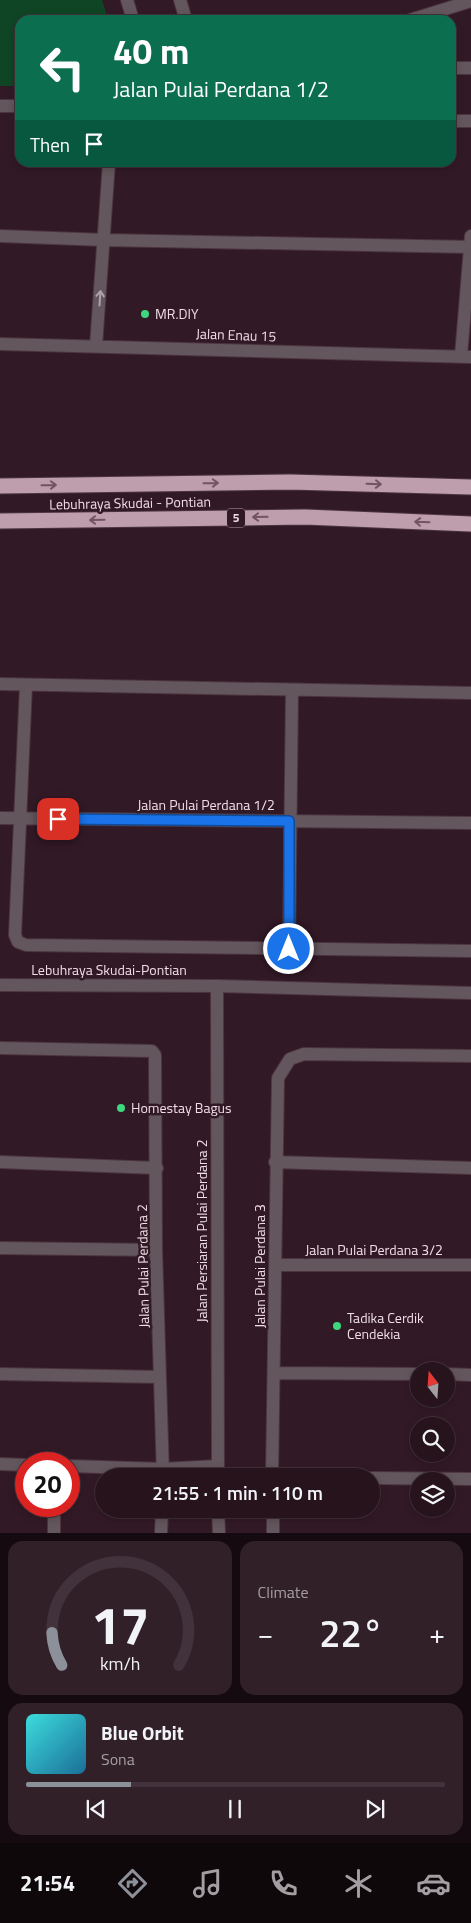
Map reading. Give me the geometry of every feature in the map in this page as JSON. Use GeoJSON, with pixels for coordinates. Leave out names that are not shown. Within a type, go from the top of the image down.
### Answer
{"type":"FeatureCollection","features":[{"type":"Feature","properties":{"kind":"highway","name":"Lebuhraya Skudai - Pontian"},"geometry":{"type":"LineString","coordinates":[[0,486],[290,482],[471,487]]}},
{"type":"Feature","properties":{"kind":"highway","name":"Lebuhraya Skudai - Pontian"},"geometry":{"type":"LineString","coordinates":[[0,521],[305,517],[471,524]]}},
{"type":"Feature","properties":{"kind":"street"},"geometry":{"type":"LineString","coordinates":[[127,0],[132,15]]}},
{"type":"Feature","properties":{"kind":"street"},"geometry":{"type":"LineString","coordinates":[[180,0],[184,15]]}},
{"type":"Feature","properties":{"kind":"street"},"geometry":{"type":"LineString","coordinates":[[426,15],[471,1]]}},
{"type":"Feature","properties":{"kind":"street"},"geometry":{"type":"LineString","coordinates":[[456,68],[471,68]]}},
{"type":"Feature","properties":{"kind":"street"},"geometry":{"type":"LineString","coordinates":[[0,106],[15,106]]}},
{"type":"Feature","properties":{"kind":"street"},"geometry":{"type":"LineString","coordinates":[[456,121],[471,121]]}},
{"type":"Feature","properties":{"kind":"street"},"geometry":{"type":"LineString","coordinates":[[96,346],[109,167]]}},
{"type":"Feature","properties":{"kind":"street"},"geometry":{"type":"LineString","coordinates":[[0,236],[105,240],[471,243],[466,356]]}},
{"type":"Feature","properties":{"kind":"street","name":"Jalan Enau 15"},"geometry":{"type":"LineString","coordinates":[[0,344],[466,356]]}},
{"type":"Feature","properties":{"kind":"street"},"geometry":{"type":"LineString","coordinates":[[0,684],[471,693]]}},
{"type":"Feature","properties":{"kind":"street"},"geometry":{"type":"LineString","coordinates":[[26,684],[15,936],[18,942],[26,945],[471,951]]}},
{"type":"Feature","properties":{"kind":"street"},"geometry":{"type":"LineString","coordinates":[[289,949],[292,690]]}},
{"type":"Feature","properties":{"kind":"street","name":"Jalan Pulai Perdana 1/2"},"geometry":{"type":"LineString","coordinates":[[0,818],[471,823]]}},
{"type":"Feature","properties":{"kind":"street","name":"Lebuhraya Skudai-Pontian"},"geometry":{"type":"LineString","coordinates":[[0,985],[217,986],[471,994]]}},
{"type":"Feature","properties":{"kind":"street","name":"Jalan Persiaran Pulai Perdana 2"},"geometry":{"type":"LineString","coordinates":[[217,986],[218,1468]]}},
{"type":"Feature","properties":{"kind":"street","name":"Jalan Pulai Perdana 2"},"geometry":{"type":"LineString","coordinates":[[0,1048],[152,1051],[155,1055],[156,1250],[163,1468]]}},
{"type":"Feature","properties":{"kind":"street","name":"Jalan Pulai Perdana 3"},"geometry":{"type":"LineString","coordinates":[[272,1468],[276,1265],[275,1162],[278,1078],[290,1059],[304,1054],[471,1056]]}},
{"type":"Feature","properties":{"kind":"street"},"geometry":{"type":"LineString","coordinates":[[0,1162],[157,1168]]}},
{"type":"Feature","properties":{"kind":"street"},"geometry":{"type":"LineString","coordinates":[[275,1162],[471,1168]]}},
{"type":"Feature","properties":{"kind":"street"},"geometry":{"type":"LineString","coordinates":[[0,1248],[156,1250]]}},
{"type":"Feature","properties":{"kind":"street","name":"Jalan Pulai Perdana 3/2"},"geometry":{"type":"LineString","coordinates":[[276,1265],[471,1265]]}},
{"type":"Feature","properties":{"kind":"street"},"geometry":{"type":"LineString","coordinates":[[274,1372],[410,1374]]}},
{"type":"Feature","properties":{"kind":"street"},"geometry":{"type":"LineString","coordinates":[[0,1374],[160,1377]]}},
{"type":"Feature","properties":{"kind":"street"},"geometry":{"type":"LineString","coordinates":[[455,1374],[471,1375]]}},
{"type":"Feature","properties":{"kind":"street"},"geometry":{"type":"LineString","coordinates":[[0,1464],[15,1465]]}},
{"type":"Feature","properties":{"kind":"street"},"geometry":{"type":"LineString","coordinates":[[80,1467],[100,1468]]}},
{"type":"Feature","properties":{"kind":"street"},"geometry":{"type":"LineString","coordinates":[[380,1478],[471,1479]]}},
{"type":"Feature","properties":{"kind":"street"},"geometry":{"type":"LineString","coordinates":[[54,1517],[54,1533]]}},
{"type":"Feature","properties":{"kind":"street"},"geometry":{"type":"LineString","coordinates":[[161,1533],[162,1518]]}},
{"type":"Feature","properties":{"kind":"street"},"geometry":{"type":"LineString","coordinates":[[218,1518],[219,1533]]}},
{"type":"Feature","properties":{"kind":"street"},"geometry":{"type":"LineString","coordinates":[[273,1518],[273,1533]]}},
{"type":"Feature","properties":{"kind":"green space"},"geometry":{"type":"Polygon","coordinates":[[[0,0],[102,0],[106,15],[15,15],[15,86],[0,86],[0,0]]]}},
{"type":"Feature","properties":{"kind":"place","name":"MR.DIY"},"geometry":{"type":"Point","coordinates":[145,314]}},
{"type":"Feature","properties":{"kind":"place","name":"Homestay Bagus"},"geometry":{"type":"Point","coordinates":[121,1108]}},
{"type":"Feature","properties":{"kind":"place","name":"Tadika Cerdik Cendekia"},"geometry":{"type":"Point","coordinates":[337,1326]}},
{"type":"Feature","properties":{"kind":"route"},"geometry":{"type":"LineString","coordinates":[[58,819],[289,821],[289,949]]}}]}
